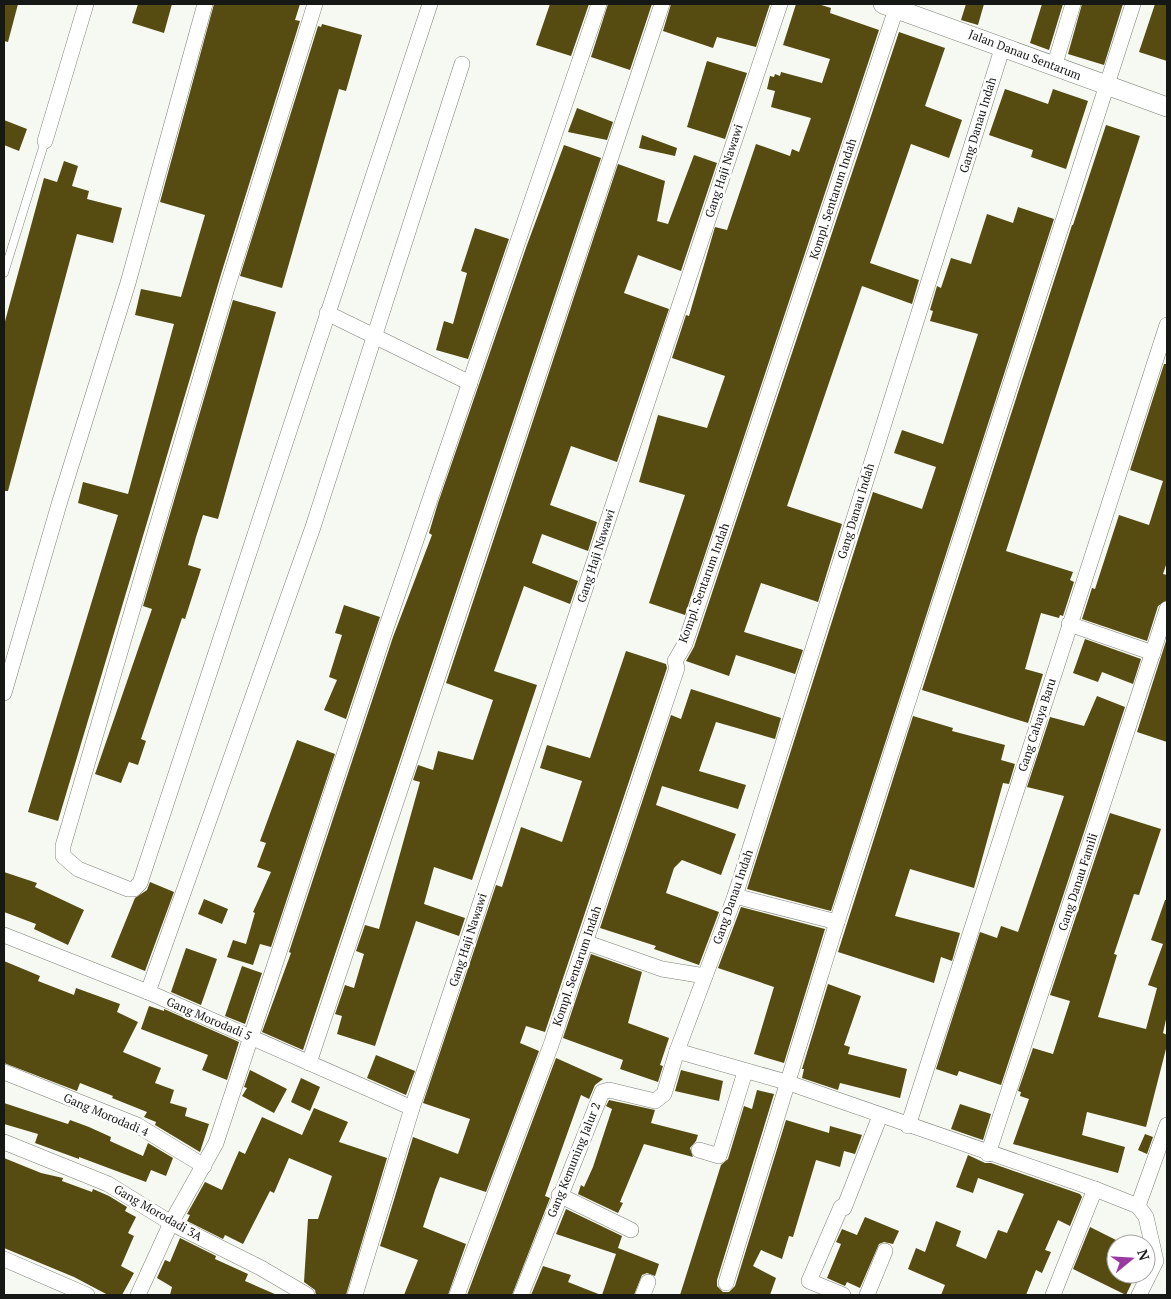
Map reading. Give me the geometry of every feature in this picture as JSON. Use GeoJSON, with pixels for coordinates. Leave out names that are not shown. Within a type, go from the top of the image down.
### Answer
{"type":"FeatureCollection","features":[{"type":"Feature","properties":{"kind":"street"},"geometry":{"type":"LineString","coordinates":[[45,141],[86,4]]}},
{"type":"Feature","properties":{"kind":"street"},"geometry":{"type":"LineString","coordinates":[[4,693],[60,501],[128,283],[205,4]]}},
{"type":"Feature","properties":{"kind":"street"},"geometry":{"type":"LineString","coordinates":[[316,4],[227,288],[63,846],[64,856],[73,865],[128,889],[134,889],[140,883],[430,4]]}},
{"type":"Feature","properties":{"kind":"street"},"geometry":{"type":"LineString","coordinates":[[138,1295],[171,1223],[216,1143],[599,4]]}},
{"type":"Feature","properties":{"kind":"street"},"geometry":{"type":"LineString","coordinates":[[309,1063],[662,4]]}},
{"type":"Feature","properties":{"kind":"street","name":"Gang Haji Nawawi"},"geometry":{"type":"LineString","coordinates":[[355,1295],[412,1108],[780,4]]}},
{"type":"Feature","properties":{"kind":"street"},"geometry":{"type":"LineString","coordinates":[[1054,67],[1073,4]]}},
{"type":"Feature","properties":{"kind":"street"},"geometry":{"type":"LineString","coordinates":[[726,1282],[836,922],[1133,4]]}},
{"type":"Feature","properties":{"kind":"street","name":"Jalan Danau Sentarum"},"geometry":{"type":"LineString","coordinates":[[890,6],[1167,107]]}},
{"type":"Feature","properties":{"kind":"street","name":"Kompl. Sentarum Indah"},"geometry":{"type":"LineString","coordinates":[[457,1295],[551,1045],[677,668],[675,661],[685,644],[890,6]]}},
{"type":"Feature","properties":{"kind":"street","name":"Gang Danau Indah"},"geometry":{"type":"LineString","coordinates":[[706,976],[735,896],[1002,46]]}},
{"type":"Feature","properties":{"kind":"street"},"geometry":{"type":"LineString","coordinates":[[148,992],[314,527],[374,334],[462,64]]}},
{"type":"Feature","properties":{"kind":"street"},"geometry":{"type":"LineString","coordinates":[[327,313],[374,334],[470,383]]}},
{"type":"Feature","properties":{"kind":"street","name":"Gang Cahaya Baru"},"geometry":{"type":"LineString","coordinates":[[908,1126],[1167,325]]}},
{"type":"Feature","properties":{"kind":"street","name":"Gang Danau Famili"},"geometry":{"type":"LineString","coordinates":[[988,1154],[1167,610]]}},
{"type":"Feature","properties":{"kind":"street"},"geometry":{"type":"LineString","coordinates":[[1069,624],[1153,653]]}},
{"type":"Feature","properties":{"kind":"street"},"geometry":{"type":"LineString","coordinates":[[735,896],[836,922]]}},
{"type":"Feature","properties":{"kind":"street","name":"Gang Morodadi 5"},"geometry":{"type":"LineString","coordinates":[[4,935],[148,992],[412,1108]]}},
{"type":"Feature","properties":{"kind":"street"},"geometry":{"type":"LineString","coordinates":[[585,942],[662,969],[706,976]]}},
{"type":"Feature","properties":{"kind":"street","name":"Gang Kemuning Jalur 2"},"geometry":{"type":"LineString","coordinates":[[521,1295],[602,1092],[609,1090],[648,1101],[660,1099],[664,1094],[677,1051],[706,976]]}},
{"type":"Feature","properties":{"kind":"street"},"geometry":{"type":"LineString","coordinates":[[677,1051],[745,1072],[786,1082],[988,1154],[1095,1189],[1138,1206],[1146,1216],[1162,1264],[1139,1295]]}},
{"type":"Feature","properties":{"kind":"street","name":"Gang Morodadi 4"},"geometry":{"type":"LineString","coordinates":[[4,1072],[137,1125],[204,1166]]}},
{"type":"Feature","properties":{"kind":"street"},"geometry":{"type":"LineString","coordinates":[[699,1150],[719,1156],[745,1072]]}},
{"type":"Feature","properties":{"kind":"street"},"geometry":{"type":"LineString","coordinates":[[843,1295],[809,1281],[841,1207],[844,1208],[880,1116]]}},
{"type":"Feature","properties":{"kind":"street"},"geometry":{"type":"LineString","coordinates":[[1138,1206],[1167,1125]]}},
{"type":"Feature","properties":{"kind":"street","name":"Gang Morodadi 3A"},"geometry":{"type":"LineString","coordinates":[[4,1142],[108,1184],[171,1223],[261,1268],[307,1295]]}},
{"type":"Feature","properties":{"kind":"street"},"geometry":{"type":"LineString","coordinates":[[1053,1295],[1095,1189]]}},
{"type":"Feature","properties":{"kind":"street"},"geometry":{"type":"LineString","coordinates":[[560,1196],[631,1230]]}},
{"type":"Feature","properties":{"kind":"street"},"geometry":{"type":"LineString","coordinates":[[867,1295],[885,1251]]}},
{"type":"Feature","properties":{"kind":"street"},"geometry":{"type":"LineString","coordinates":[[4,1260],[87,1295]]}},
{"type":"Feature","properties":{"kind":"lane"},"geometry":{"type":"LineString","coordinates":[[4,273],[45,141]]}},
{"type":"Feature","properties":{"kind":"building"},"geometry":{"type":"Polygon","coordinates":[[[4,4],[18,4],[8,42],[4,41],[4,4]]]}},
{"type":"Feature","properties":{"kind":"building"},"geometry":{"type":"Polygon","coordinates":[[[138,4],[172,4],[164,33],[132,23],[138,4]]]}},
{"type":"Feature","properties":{"kind":"building"},"geometry":{"type":"Polygon","coordinates":[[[214,4],[300,4],[295,20],[300,21],[222,271],[58,821],[28,812],[118,515],[78,503],[83,482],[128,494],[174,324],[135,315],[141,289],[181,297],[205,215],[160,202],[214,4]]]}},
{"type":"Feature","properties":{"kind":"building"},"geometry":{"type":"Polygon","coordinates":[[[550,4],[589,4],[571,56],[536,45],[550,4]]]}},
{"type":"Feature","properties":{"kind":"building"},"geometry":{"type":"Polygon","coordinates":[[[608,4],[652,4],[630,70],[591,57],[608,4]]]}},
{"type":"Feature","properties":{"kind":"building"},"geometry":{"type":"Polygon","coordinates":[[[671,4],[770,4],[756,47],[717,37],[713,48],[663,31],[671,4]]]}},
{"type":"Feature","properties":{"kind":"building"},"geometry":{"type":"Polygon","coordinates":[[[796,4],[818,4],[831,8],[830,13],[879,30],[685,615],[649,603],[685,495],[639,482],[658,415],[707,428],[725,376],[672,358],[686,315],[689,316],[715,227],[727,230],[756,144],[790,156],[792,149],[799,152],[811,118],[771,107],[775,91],[767,89],[770,76],[774,77],[775,74],[780,76],[781,72],[822,83],[830,59],[783,45],[796,4]]]}},
{"type":"Feature","properties":{"kind":"building"},"geometry":{"type":"Polygon","coordinates":[[[966,4],[984,4],[978,25],[961,20],[966,4]]]}},
{"type":"Feature","properties":{"kind":"building"},"geometry":{"type":"Polygon","coordinates":[[[1042,4],[1063,4],[1049,50],[1030,43],[1042,4]]]}},
{"type":"Feature","properties":{"kind":"building"},"geometry":{"type":"Polygon","coordinates":[[[1082,4],[1123,4],[1104,65],[1068,54],[1082,4]]]}},
{"type":"Feature","properties":{"kind":"building"},"geometry":{"type":"Polygon","coordinates":[[[1155,4],[1167,4],[1167,61],[1139,52],[1155,4]]]}},
{"type":"Feature","properties":{"kind":"building"},"geometry":{"type":"Polygon","coordinates":[[[322,24],[362,35],[346,91],[339,89],[282,288],[240,276],[318,26],[321,27],[322,24]]]}},
{"type":"Feature","properties":{"kind":"building"},"geometry":{"type":"Polygon","coordinates":[[[899,32],[945,48],[925,106],[962,120],[949,158],[911,144],[870,263],[919,280],[912,304],[862,286],[787,506],[842,524],[818,602],[761,583],[744,632],[803,650],[795,674],[736,655],[729,676],[686,661],[694,647],[899,32]]]}},
{"type":"Feature","properties":{"kind":"building"},"geometry":{"type":"Polygon","coordinates":[[[707,61],[747,73],[725,139],[687,127],[707,61]]]}},
{"type":"Feature","properties":{"kind":"building"},"geometry":{"type":"Polygon","coordinates":[[[1005,89],[1048,104],[1053,89],[1088,101],[1066,169],[1031,157],[1033,150],[989,135],[1005,89]]]}},
{"type":"Feature","properties":{"kind":"building"},"geometry":{"type":"Polygon","coordinates":[[[577,108],[613,122],[607,140],[568,132],[577,108]]]}},
{"type":"Feature","properties":{"kind":"building"},"geometry":{"type":"Polygon","coordinates":[[[4,120],[27,129],[19,151],[4,145],[4,120]]]}},
{"type":"Feature","properties":{"kind":"building"},"geometry":{"type":"Polygon","coordinates":[[[1106,125],[1140,136],[1006,551],[1073,572],[1070,580],[1074,582],[1063,616],[1060,615],[1059,618],[1041,613],[1025,669],[1043,674],[1028,723],[922,690],[1106,125]]]}},
{"type":"Feature","properties":{"kind":"building"},"geometry":{"type":"Polygon","coordinates":[[[642,135],[677,148],[675,156],[639,148],[642,135]]]}},
{"type":"Feature","properties":{"kind":"building"},"geometry":{"type":"Polygon","coordinates":[[[564,145],[601,158],[303,1050],[262,1032],[291,953],[289,952],[393,637],[432,535],[429,533],[438,503],[527,245],[564,145]]]}},
{"type":"Feature","properties":{"kind":"building"},"geometry":{"type":"Polygon","coordinates":[[[694,155],[717,163],[681,271],[638,255],[624,293],[669,309],[617,462],[571,446],[550,505],[597,522],[588,551],[542,534],[532,563],[578,581],[570,604],[524,586],[494,671],[537,685],[472,880],[434,867],[424,904],[465,918],[459,936],[416,921],[375,1046],[337,1034],[342,1016],[335,1014],[345,985],[354,988],[364,954],[356,951],[365,925],[379,929],[420,782],[413,780],[418,765],[433,770],[438,751],[473,760],[493,700],[446,683],[618,164],[665,181],[657,221],[668,224],[694,155]]]}},
{"type":"Feature","properties":{"kind":"building"},"geometry":{"type":"Polygon","coordinates":[[[64,161],[78,166],[72,186],[89,191],[87,199],[122,208],[113,243],[77,234],[8,491],[4,491],[4,325],[44,178],[57,182],[64,161]]]}},
{"type":"Feature","properties":{"kind":"building"},"geometry":{"type":"Polygon","coordinates":[[[1018,207],[1054,219],[831,911],[747,889],[873,492],[922,509],[936,467],[894,453],[902,430],[943,444],[978,334],[930,321],[933,311],[930,310],[937,286],[941,288],[951,258],[971,264],[987,214],[1013,223],[1018,207]]]}},
{"type":"Feature","properties":{"kind":"building"},"geometry":{"type":"Polygon","coordinates":[[[475,228],[509,239],[468,359],[436,350],[444,321],[453,324],[467,273],[461,271],[475,228]]]}},
{"type":"Feature","properties":{"kind":"building"},"geometry":{"type":"Polygon","coordinates":[[[233,300],[276,312],[218,519],[203,515],[196,537],[188,565],[201,569],[185,619],[182,618],[141,739],[146,741],[138,765],[129,762],[121,783],[95,774],[152,609],[143,606],[233,300]]]}},
{"type":"Feature","properties":{"kind":"building"},"geometry":{"type":"Polygon","coordinates":[[[1164,364],[1167,364],[1167,562],[1163,574],[1167,575],[1167,600],[1158,606],[1147,641],[1082,619],[1092,588],[1095,589],[1119,515],[1149,525],[1163,481],[1130,470],[1164,364]]]}},
{"type":"Feature","properties":{"kind":"building"},"geometry":{"type":"Polygon","coordinates":[[[344,605],[380,617],[346,719],[324,710],[337,680],[329,677],[342,635],[335,633],[344,605]]]}},
{"type":"Feature","properties":{"kind":"building"},"geometry":{"type":"Polygon","coordinates":[[[1167,638],[1167,742],[1137,732],[1167,638]]]}},
{"type":"Feature","properties":{"kind":"building"},"geometry":{"type":"Polygon","coordinates":[[[1085,639],[1141,659],[1133,684],[1102,672],[1098,682],[1073,673],[1085,639]]]}},
{"type":"Feature","properties":{"kind":"building"},"geometry":{"type":"Polygon","coordinates":[[[626,651],[666,664],[667,668],[545,1032],[526,1026],[520,1043],[539,1051],[486,1192],[440,1177],[435,1190],[423,1227],[466,1244],[448,1295],[404,1295],[418,1260],[380,1246],[413,1137],[458,1154],[470,1119],[423,1103],[496,885],[502,887],[521,827],[562,842],[582,781],[540,768],[547,745],[590,758],[626,651]]]}},
{"type":"Feature","properties":{"kind":"building"},"geometry":{"type":"Polygon","coordinates":[[[691,689],[781,718],[775,739],[716,722],[699,771],[746,785],[738,809],[662,786],[656,805],[736,834],[721,875],[682,860],[674,868],[666,893],[719,912],[699,965],[654,949],[656,946],[600,928],[671,715],[681,719],[691,689]]]}},
{"type":"Feature","properties":{"kind":"building"},"geometry":{"type":"Polygon","coordinates":[[[1097,696],[1125,707],[1001,1085],[959,1071],[957,1076],[936,1069],[980,932],[997,938],[1001,926],[1018,932],[1064,796],[1027,787],[1050,717],[1084,726],[1097,696]]]}},
{"type":"Feature","properties":{"kind":"building"},"geometry":{"type":"Polygon","coordinates":[[[913,716],[953,728],[952,731],[1005,745],[1001,760],[1015,764],[1009,784],[1003,783],[974,888],[910,869],[895,916],[960,933],[952,961],[941,957],[934,983],[838,952],[913,716]]]}},
{"type":"Feature","properties":{"kind":"building"},"geometry":{"type":"Polygon","coordinates":[[[297,740],[335,754],[271,947],[260,944],[253,965],[227,957],[233,940],[246,944],[255,913],[253,912],[271,872],[257,867],[266,843],[260,841],[297,740]]]}},
{"type":"Feature","properties":{"kind":"building"},"geometry":{"type":"Polygon","coordinates":[[[1110,813],[1161,829],[1139,895],[1134,894],[1114,954],[1117,955],[1098,1017],[1146,1029],[1157,988],[1148,985],[1163,944],[1151,940],[1165,900],[1167,900],[1167,1015],[1163,1033],[1167,1035],[1167,1045],[1146,1127],[1087,1112],[1082,1135],[1125,1147],[1118,1173],[1013,1144],[1029,1099],[1020,1096],[1021,1092],[1018,1091],[1033,1048],[1053,1054],[1070,1001],[1050,995],[1110,813]]]}},
{"type":"Feature","properties":{"kind":"building"},"geometry":{"type":"Polygon","coordinates":[[[4,872],[37,883],[35,887],[84,910],[68,945],[34,929],[36,924],[4,912],[4,872]]]}},
{"type":"Feature","properties":{"kind":"building"},"geometry":{"type":"Polygon","coordinates":[[[150,882],[174,892],[145,971],[111,957],[135,898],[147,890],[150,882]]]}},
{"type":"Feature","properties":{"kind":"building"},"geometry":{"type":"Polygon","coordinates":[[[204,899],[228,909],[222,924],[198,914],[204,899]]]}},
{"type":"Feature","properties":{"kind":"building"},"geometry":{"type":"Polygon","coordinates":[[[741,907],[825,929],[784,1063],[754,1054],[774,987],[718,968],[741,907]]]}},
{"type":"Feature","properties":{"kind":"building"},"geometry":{"type":"Polygon","coordinates":[[[186,948],[217,959],[201,1005],[171,992],[186,948]]]}},
{"type":"Feature","properties":{"kind":"building"},"geometry":{"type":"Polygon","coordinates":[[[591,954],[642,972],[628,1023],[669,1038],[660,1065],[663,1066],[658,1082],[620,1069],[623,1060],[563,1038],[591,954]]]}},
{"type":"Feature","properties":{"kind":"building"},"geometry":{"type":"Polygon","coordinates":[[[4,961],[40,976],[38,981],[74,995],[76,988],[120,1004],[117,1012],[138,1022],[123,1052],[161,1068],[155,1083],[174,1090],[170,1103],[187,1108],[185,1116],[209,1124],[200,1152],[155,1125],[156,1122],[144,1117],[147,1112],[112,1098],[113,1096],[80,1083],[77,1091],[4,1063],[4,961]]]}},
{"type":"Feature","properties":{"kind":"building"},"geometry":{"type":"Polygon","coordinates":[[[242,966],[262,973],[245,1024],[225,1016],[242,966]]]}},
{"type":"Feature","properties":{"kind":"building"},"geometry":{"type":"Polygon","coordinates":[[[828,984],[861,996],[844,1045],[850,1047],[848,1054],[907,1069],[900,1098],[840,1083],[838,1090],[802,1078],[804,1069],[802,1069],[828,984]]]}},
{"type":"Feature","properties":{"kind":"building"},"geometry":{"type":"Polygon","coordinates":[[[149,1006],[164,1011],[164,1009],[239,1042],[227,1080],[202,1070],[208,1055],[141,1029],[149,1006]]]}},
{"type":"Feature","properties":{"kind":"building"},"geometry":{"type":"Polygon","coordinates":[[[376,1055],[415,1071],[406,1095],[367,1078],[376,1055]]]}},
{"type":"Feature","properties":{"kind":"building"},"geometry":{"type":"Polygon","coordinates":[[[556,1058],[603,1079],[595,1085],[589,1099],[581,1095],[545,1196],[550,1198],[512,1295],[467,1295],[556,1058]]]}},
{"type":"Feature","properties":{"kind":"building"},"geometry":{"type":"Polygon","coordinates":[[[250,1070],[287,1089],[274,1113],[242,1096],[247,1088],[244,1087],[250,1070]]]}},
{"type":"Feature","properties":{"kind":"building"},"geometry":{"type":"Polygon","coordinates":[[[681,1070],[723,1081],[719,1101],[675,1091],[681,1070]]]}},
{"type":"Feature","properties":{"kind":"building"},"geometry":{"type":"Polygon","coordinates":[[[301,1078],[320,1087],[310,1111],[291,1102],[301,1078]]]}},
{"type":"Feature","properties":{"kind":"building"},"geometry":{"type":"Polygon","coordinates":[[[757,1090],[774,1094],[717,1280],[717,1286],[723,1292],[729,1292],[735,1286],[786,1120],[829,1133],[830,1126],[862,1135],[855,1154],[844,1151],[840,1167],[816,1160],[793,1237],[789,1236],[782,1259],[761,1250],[753,1266],[776,1278],[770,1295],[680,1295],[721,1165],[728,1159],[744,1106],[752,1109],[757,1090]]]}},
{"type":"Feature","properties":{"kind":"building"},"geometry":{"type":"Polygon","coordinates":[[[609,1100],[655,1110],[651,1123],[698,1135],[690,1148],[693,1157],[644,1144],[620,1202],[623,1203],[618,1213],[578,1194],[581,1185],[584,1187],[593,1167],[612,1109],[606,1106],[609,1100]]]}},
{"type":"Feature","properties":{"kind":"building"},"geometry":{"type":"Polygon","coordinates":[[[4,1103],[68,1124],[70,1120],[89,1127],[111,1137],[110,1141],[143,1156],[148,1143],[173,1158],[166,1176],[151,1170],[146,1182],[35,1143],[38,1134],[4,1124],[4,1103]]]}},
{"type":"Feature","properties":{"kind":"building"},"geometry":{"type":"Polygon","coordinates":[[[960,1104],[991,1114],[983,1140],[951,1129],[960,1104]]]}},
{"type":"Feature","properties":{"kind":"building"},"geometry":{"type":"Polygon","coordinates":[[[314,1108],[348,1122],[339,1142],[387,1158],[346,1295],[316,1295],[315,1290],[304,1282],[308,1219],[318,1219],[332,1176],[289,1158],[274,1193],[270,1191],[243,1244],[225,1235],[223,1239],[187,1221],[190,1215],[187,1214],[205,1182],[222,1190],[239,1151],[245,1154],[262,1117],[302,1135],[314,1108]]]}},
{"type":"Feature","properties":{"kind":"building"},"geometry":{"type":"Polygon","coordinates":[[[1145,1134],[1153,1137],[1147,1154],[1138,1150],[1145,1134]]]}},
{"type":"Feature","properties":{"kind":"building"},"geometry":{"type":"Polygon","coordinates":[[[968,1155],[985,1163],[991,1163],[1080,1194],[1082,1197],[1070,1226],[1058,1220],[1045,1250],[1051,1252],[1042,1273],[1036,1270],[1026,1295],[941,1295],[945,1285],[908,1269],[916,1248],[925,1252],[936,1221],[961,1231],[956,1246],[986,1259],[998,1230],[1007,1233],[1024,1194],[978,1178],[973,1193],[956,1187],[968,1155]]]}},
{"type":"Feature","properties":{"kind":"building"},"geometry":{"type":"Polygon","coordinates":[[[4,1158],[41,1173],[63,1178],[62,1181],[92,1192],[93,1189],[109,1196],[127,1207],[125,1211],[136,1217],[128,1233],[134,1236],[121,1266],[134,1273],[122,1295],[108,1295],[74,1277],[4,1248],[4,1158]]]}},
{"type":"Feature","properties":{"kind":"building"},"geometry":{"type":"Polygon","coordinates":[[[566,1209],[622,1236],[618,1248],[659,1264],[655,1276],[647,1273],[642,1275],[634,1295],[602,1295],[616,1254],[556,1234],[566,1209]]]}},
{"type":"Feature","properties":{"kind":"building"},"geometry":{"type":"Polygon","coordinates":[[[865,1217],[899,1231],[893,1244],[884,1242],[879,1244],[860,1288],[847,1282],[845,1286],[827,1278],[841,1244],[836,1242],[842,1229],[857,1235],[865,1217]]]}},
{"type":"Feature","properties":{"kind":"building"},"geometry":{"type":"Polygon","coordinates":[[[1090,1227],[1106,1235],[1106,1284],[1131,1284],[1126,1295],[1073,1269],[1090,1227]]]}},
{"type":"Feature","properties":{"kind":"building"},"geometry":{"type":"Polygon","coordinates":[[[180,1238],[216,1256],[215,1259],[248,1274],[245,1281],[277,1295],[170,1295],[172,1287],[157,1278],[165,1260],[170,1262],[180,1238]]]}},
{"type":"Feature","properties":{"kind":"building"},"geometry":{"type":"Polygon","coordinates":[[[543,1266],[571,1275],[568,1282],[601,1295],[531,1295],[543,1266]]]}}]}
